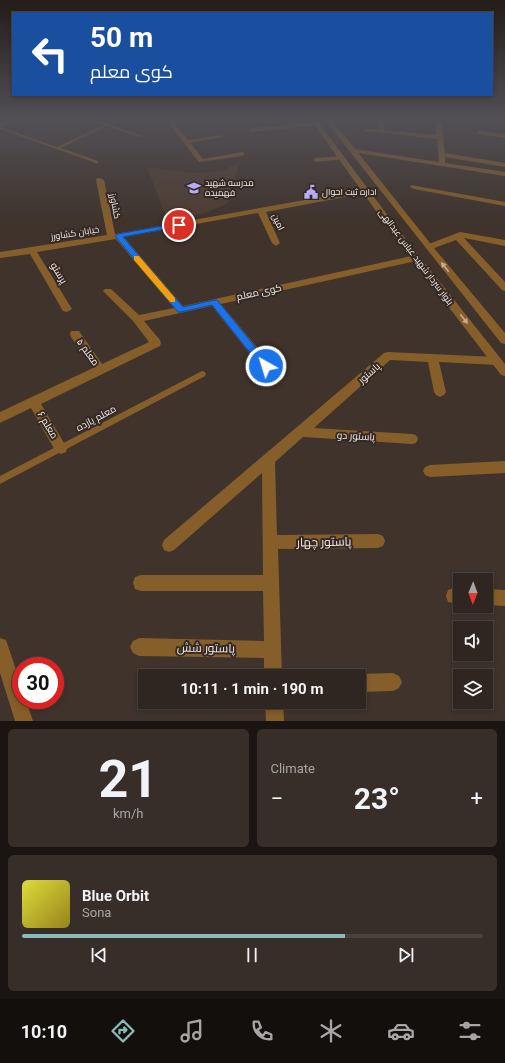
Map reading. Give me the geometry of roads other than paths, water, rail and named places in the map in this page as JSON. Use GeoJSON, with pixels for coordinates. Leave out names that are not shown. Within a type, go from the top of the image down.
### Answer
{"type":"FeatureCollection","features":[{"type":"Feature","properties":{"kind":"street"},"geometry":{"type":"LineString","coordinates":[[195,154],[201,161],[242,154]]}},
{"type":"Feature","properties":{"kind":"street","name":"بلوار سردار شهید عباس عبدالهی"},"geometry":{"type":"LineString","coordinates":[[339,154],[416,258],[505,372]]}},
{"type":"Feature","properties":{"kind":"street","name":"بلوار سردار شهید عباس عبدالهی"},"geometry":{"type":"LineString","coordinates":[[356,154],[429,248],[505,340]]}},
{"type":"Feature","properties":{"kind":"street"},"geometry":{"type":"LineString","coordinates":[[372,154],[505,174]]}},
{"type":"Feature","properties":{"kind":"street"},"geometry":{"type":"LineString","coordinates":[[443,164],[442,155],[505,165]]}},
{"type":"Feature","properties":{"kind":"street"},"geometry":{"type":"LineString","coordinates":[[316,160],[342,158]]}},
{"type":"Feature","properties":{"kind":"street","name":"کشاورز"},"geometry":{"type":"LineString","coordinates":[[100,180],[115,236]]}},
{"type":"Feature","properties":{"kind":"street"},"geometry":{"type":"LineString","coordinates":[[414,187],[505,204]]}},
{"type":"Feature","properties":{"kind":"street","name":"خیابان کشاورز"},"geometry":{"type":"LineString","coordinates":[[0,255],[366,191],[384,190]]}},
{"type":"Feature","properties":{"kind":"street","name":"امین"},"geometry":{"type":"LineString","coordinates":[[261,210],[276,243]]}},
{"type":"Feature","properties":{"kind":"street"},"geometry":{"type":"LineString","coordinates":[[429,248],[460,235],[505,243]]}},
{"type":"Feature","properties":{"kind":"street"},"geometry":{"type":"LineString","coordinates":[[115,236],[181,310]]}},
{"type":"Feature","properties":{"kind":"street"},"geometry":{"type":"LineString","coordinates":[[456,236],[505,288]]}},
{"type":"Feature","properties":{"kind":"street"},"geometry":{"type":"LineString","coordinates":[[0,262],[32,250]]}},
{"type":"Feature","properties":{"kind":"street","name":"پرستو"},"geometry":{"type":"LineString","coordinates":[[32,250],[67,308]]}},
{"type":"Feature","properties":{"kind":"street","name":"کوی معلم"},"geometry":{"type":"LineString","coordinates":[[138,319],[416,258]]}},
{"type":"Feature","properties":{"kind":"street"},"geometry":{"type":"LineString","coordinates":[[0,418],[156,343],[138,319],[108,291]]}},
{"type":"Feature","properties":{"kind":"street"},"geometry":{"type":"LineString","coordinates":[[214,302],[266,366]]}},
{"type":"Feature","properties":{"kind":"street","name":"معلم ۵"},"geometry":{"type":"LineString","coordinates":[[75,334],[100,369]]}},
{"type":"Feature","properties":{"kind":"street","name":"پاستور"},"geometry":{"type":"LineString","coordinates":[[169,545],[388,356],[496,361]]}},
{"type":"Feature","properties":{"kind":"street"},"geometry":{"type":"LineString","coordinates":[[433,358],[440,392]]}},
{"type":"Feature","properties":{"kind":"street","name":"معلم ۶"},"geometry":{"type":"LineString","coordinates":[[34,402],[61,448]]}},
{"type":"Feature","properties":{"kind":"street","name":"پاستور دو"},"geometry":{"type":"LineString","coordinates":[[300,432],[412,439]]}},
{"type":"Feature","properties":{"kind":"street"},"geometry":{"type":"LineString","coordinates":[[268,460],[274,669]]}},
{"type":"Feature","properties":{"kind":"street"},"geometry":{"type":"LineString","coordinates":[[430,471],[505,467]]}},
{"type":"Feature","properties":{"kind":"street","name":"پاستور چهار"},"geometry":{"type":"LineString","coordinates":[[270,542],[378,541]]}},
{"type":"Feature","properties":{"kind":"street"},"geometry":{"type":"LineString","coordinates":[[141,583],[271,583]]}},
{"type":"Feature","properties":{"kind":"street"},"geometry":{"type":"LineString","coordinates":[[493,597],[505,598]]}},
{"type":"Feature","properties":{"kind":"street"},"geometry":{"type":"LineString","coordinates":[[0,646],[24,721]]}},
{"type":"Feature","properties":{"kind":"street","name":"پاستور شش"},"geometry":{"type":"LineString","coordinates":[[139,647],[273,650]]}},
{"type":"Feature","properties":{"kind":"street"},"geometry":{"type":"LineString","coordinates":[[366,683],[393,682]]}},
{"type":"Feature","properties":{"kind":"street"},"geometry":{"type":"LineString","coordinates":[[274,709],[274,721]]}},
{"type":"Feature","properties":{"kind":"lane"},"geometry":{"type":"LineString","coordinates":[[73,154],[96,162]]}},
{"type":"Feature","properties":{"kind":"lane","name":"معلم یازده"},"geometry":{"type":"LineString","coordinates":[[0,480],[202,374]]}},
{"type":"Feature","properties":{"kind":"place","name":"مدرسه شهید فهمیده"},"geometry":{"type":"Point","coordinates":[194,188]}},
{"type":"Feature","properties":{"kind":"place","name":"اداره ثبت احوال"},"geometry":{"type":"Point","coordinates":[311,192]}}]}
